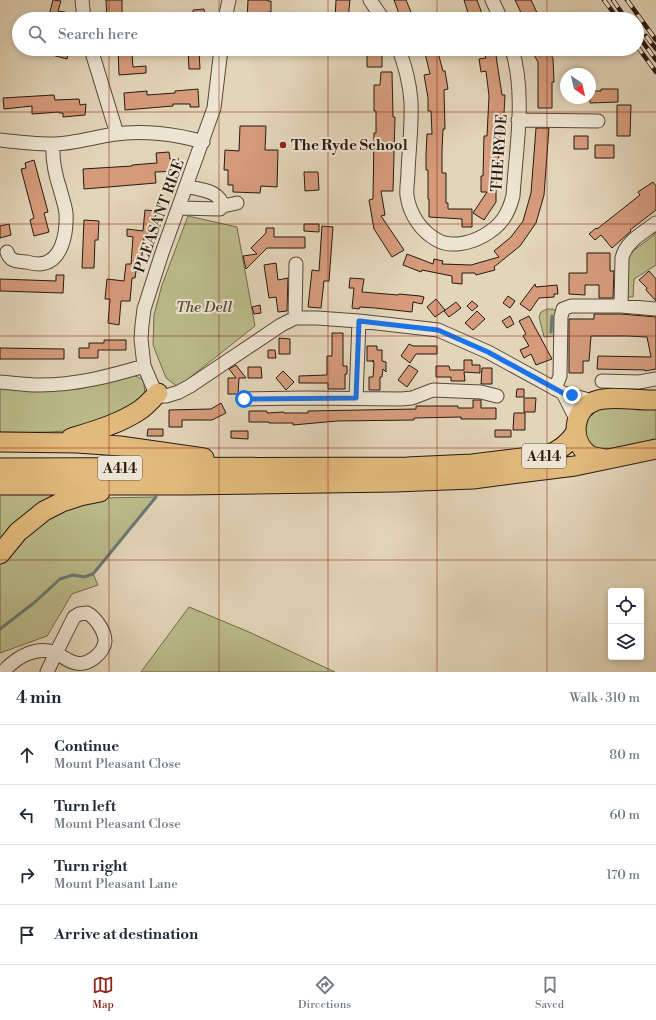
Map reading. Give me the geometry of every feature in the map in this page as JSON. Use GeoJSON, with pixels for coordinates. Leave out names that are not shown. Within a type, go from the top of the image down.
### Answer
{"type":"FeatureCollection","features":[{"type":"Feature","properties":{"kind":"highway"},"geometry":{"type":"LineString","coordinates":[[54,443],[103,428],[129,416],[141,410],[158,393]]}},
{"type":"Feature","properties":{"kind":"highway"},"geometry":{"type":"LineString","coordinates":[[591,403],[603,399],[656,400]]}},
{"type":"Feature","properties":{"kind":"highway","name":"A414"},"geometry":{"type":"LineString","coordinates":[[0,468],[408,467],[472,464],[547,455],[555,452],[571,441],[580,413],[591,403]]}},
{"type":"Feature","properties":{"kind":"highway","name":"A414"},"geometry":{"type":"LineString","coordinates":[[577,426],[577,442],[583,450],[590,456],[607,459]]}},
{"type":"Feature","properties":{"kind":"highway","name":"A414"},"geometry":{"type":"LineString","coordinates":[[0,442],[120,446],[202,458],[241,467]]}},
{"type":"Feature","properties":{"kind":"highway","name":"A414"},"geometry":{"type":"LineString","coordinates":[[0,484],[118,485],[473,479],[575,466],[656,449]]}},
{"type":"Feature","properties":{"kind":"highway","name":"A414"},"geometry":{"type":"LineString","coordinates":[[0,554],[18,532],[44,511],[62,502],[80,496],[97,494],[118,485]]}},
{"type":"Feature","properties":{"kind":"street"},"geometry":{"type":"LineString","coordinates":[[82,0],[83,12]]}},
{"type":"Feature","properties":{"kind":"street"},"geometry":{"type":"LineString","coordinates":[[226,12],[229,0]]}},
{"type":"Feature","properties":{"kind":"street"},"geometry":{"type":"LineString","coordinates":[[370,0],[378,12]]}},
{"type":"Feature","properties":{"kind":"street"},"geometry":{"type":"LineString","coordinates":[[492,0],[498,12]]}},
{"type":"Feature","properties":{"kind":"street"},"geometry":{"type":"LineString","coordinates":[[93,56],[117,134]]}},
{"type":"Feature","properties":{"kind":"street","name":"PLEASANT RISE"},"geometry":{"type":"LineString","coordinates":[[158,393],[153,387],[144,366],[141,339],[144,309],[162,253],[214,108],[220,56]]}},
{"type":"Feature","properties":{"kind":"street","name":"THE RYDE"},"geometry":{"type":"LineString","coordinates":[[401,56],[408,76],[411,103],[407,196],[412,214],[429,236],[440,242],[461,244],[475,240],[499,224],[509,210],[513,196],[519,93],[514,56]]}},
{"type":"Feature","properties":{"kind":"street"},"geometry":{"type":"LineString","coordinates":[[518,120],[598,121]]}},
{"type":"Feature","properties":{"kind":"street"},"geometry":{"type":"LineString","coordinates":[[0,140],[53,144],[80,141],[117,134],[141,132],[190,138],[203,142]]}},
{"type":"Feature","properties":{"kind":"street"},"geometry":{"type":"LineString","coordinates":[[7,252],[8,257],[13,260],[39,264],[52,259],[61,248],[65,233],[66,212],[52,157],[53,144]]}},
{"type":"Feature","properties":{"kind":"street"},"geometry":{"type":"LineString","coordinates":[[187,186],[214,193],[222,201],[224,206]]}},
{"type":"Feature","properties":{"kind":"street"},"geometry":{"type":"LineString","coordinates":[[179,208],[220,209],[224,206],[236,203]]}},
{"type":"Feature","properties":{"kind":"street"},"geometry":{"type":"LineString","coordinates":[[621,306],[622,258],[624,251],[628,244],[656,223]]}},
{"type":"Feature","properties":{"kind":"street"},"geometry":{"type":"LineString","coordinates":[[295,318],[296,264]]}},
{"type":"Feature","properties":{"kind":"street"},"geometry":{"type":"LineString","coordinates":[[577,426],[559,391],[561,317],[563,309],[571,306],[621,306],[656,309]]}},
{"type":"Feature","properties":{"kind":"street"},"geometry":{"type":"LineString","coordinates":[[158,393],[161,396],[166,396],[185,389],[265,335],[295,318],[317,318],[438,330],[488,352],[559,391],[585,399],[591,403]]}},
{"type":"Feature","properties":{"kind":"street"},"geometry":{"type":"LineString","coordinates":[[356,398],[359,321]]}},
{"type":"Feature","properties":{"kind":"street"},"geometry":{"type":"LineString","coordinates":[[0,382],[40,386],[69,384],[117,374],[144,366]]}},
{"type":"Feature","properties":{"kind":"street"},"geometry":{"type":"LineString","coordinates":[[602,381],[639,382],[656,380]]}},
{"type":"Feature","properties":{"kind":"street"},"geometry":{"type":"LineString","coordinates":[[244,399],[402,399],[412,398],[433,390],[481,392],[497,396]]}},
{"type":"Feature","properties":{"kind":"street"},"geometry":{"type":"LineString","coordinates":[[3,672],[20,657],[37,650],[56,653],[47,672]]}},
{"type":"Feature","properties":{"kind":"green space","name":"The Dell"},"geometry":{"type":"Polygon","coordinates":[[[188,216],[237,227],[255,326],[178,387],[166,378],[153,345],[154,315],[162,285],[188,216]]]}},
{"type":"Feature","properties":{"kind":"green space"},"geometry":{"type":"Polygon","coordinates":[[[656,229],[656,265],[634,279],[633,297],[626,297],[627,257],[629,251],[633,251],[654,235],[656,229]]]}},
{"type":"Feature","properties":{"kind":"green space"},"geometry":{"type":"Polygon","coordinates":[[[547,309],[553,309],[557,312],[556,336],[544,337],[539,317],[541,312],[547,309]]]}},
{"type":"Feature","properties":{"kind":"green space"},"geometry":{"type":"Polygon","coordinates":[[[134,375],[143,380],[144,396],[130,408],[119,413],[82,427],[65,431],[0,432],[0,387],[27,390],[79,389],[134,375]]]}},
{"type":"Feature","properties":{"kind":"green space"},"geometry":{"type":"Polygon","coordinates":[[[603,405],[656,407],[656,442],[606,452],[592,450],[586,443],[585,416],[603,405]]]}},
{"type":"Feature","properties":{"kind":"green space"},"geometry":{"type":"Polygon","coordinates":[[[0,491],[77,491],[0,544],[0,491]]]}},
{"type":"Feature","properties":{"kind":"green space"},"geometry":{"type":"Polygon","coordinates":[[[156,497],[93,574],[98,585],[72,594],[47,636],[0,653],[0,564],[30,527],[67,506],[99,498],[156,497]]]}},
{"type":"Feature","properties":{"kind":"green space"},"geometry":{"type":"Polygon","coordinates":[[[189,607],[249,632],[335,672],[141,672],[189,607]]]}},
{"type":"Feature","properties":{"kind":"building"},"geometry":{"type":"Polygon","coordinates":[[[53,0],[61,1],[58,11],[65,12],[50,12],[53,0]]]}},
{"type":"Feature","properties":{"kind":"building"},"geometry":{"type":"Polygon","coordinates":[[[106,0],[122,0],[122,12],[107,12],[106,0]]]}},
{"type":"Feature","properties":{"kind":"building"},"geometry":{"type":"Polygon","coordinates":[[[248,0],[271,1],[271,12],[247,12],[248,0]]]}},
{"type":"Feature","properties":{"kind":"building"},"geometry":{"type":"Polygon","coordinates":[[[336,0],[350,0],[349,12],[335,12],[336,0]]]}},
{"type":"Feature","properties":{"kind":"building"},"geometry":{"type":"Polygon","coordinates":[[[394,0],[406,0],[411,12],[398,12],[394,0]]]}},
{"type":"Feature","properties":{"kind":"building"},"geometry":{"type":"Polygon","coordinates":[[[464,0],[477,0],[481,12],[468,12],[464,0]]]}},
{"type":"Feature","properties":{"kind":"building"},"geometry":{"type":"Polygon","coordinates":[[[515,0],[531,0],[537,12],[521,12],[515,0]]]}},
{"type":"Feature","properties":{"kind":"building"},"geometry":{"type":"Polygon","coordinates":[[[204,9],[204,12],[193,12],[193,10],[204,9]]]}},
{"type":"Feature","properties":{"kind":"building"},"geometry":{"type":"Polygon","coordinates":[[[56,56],[68,56],[67,59],[56,56]]]}},
{"type":"Feature","properties":{"kind":"building"},"geometry":{"type":"Polygon","coordinates":[[[118,56],[132,56],[133,67],[146,66],[146,73],[119,75],[118,56]]]}},
{"type":"Feature","properties":{"kind":"building"},"geometry":{"type":"Polygon","coordinates":[[[188,56],[199,56],[200,69],[189,69],[188,56]]]}},
{"type":"Feature","properties":{"kind":"building"},"geometry":{"type":"Polygon","coordinates":[[[367,56],[382,56],[382,67],[367,67],[367,56]]]}},
{"type":"Feature","properties":{"kind":"building"},"geometry":{"type":"Polygon","coordinates":[[[426,56],[439,56],[443,71],[445,71],[448,89],[444,90],[445,129],[443,129],[442,150],[442,173],[446,173],[446,203],[448,203],[448,209],[472,209],[472,227],[462,227],[462,219],[429,217],[428,170],[426,170],[426,154],[427,134],[432,134],[431,111],[428,111],[428,98],[424,75],[430,74],[426,56]]]}},
{"type":"Feature","properties":{"kind":"building"},"geometry":{"type":"Polygon","coordinates":[[[485,56],[496,56],[502,95],[505,95],[503,131],[500,131],[498,173],[496,173],[496,202],[484,220],[473,213],[487,192],[481,192],[481,176],[483,176],[484,136],[487,136],[489,96],[486,71],[481,72],[479,59],[486,58],[485,56]]]}},
{"type":"Feature","properties":{"kind":"building"},"geometry":{"type":"Polygon","coordinates":[[[535,56],[552,56],[553,59],[554,82],[552,82],[552,108],[538,108],[538,62],[535,56]]]}},
{"type":"Feature","properties":{"kind":"building"},"geometry":{"type":"Polygon","coordinates":[[[381,72],[392,72],[393,117],[395,117],[393,191],[381,191],[385,215],[381,216],[404,250],[392,257],[374,229],[369,200],[373,199],[374,133],[376,133],[374,85],[380,85],[381,72]]]}},
{"type":"Feature","properties":{"kind":"building"},"geometry":{"type":"Polygon","coordinates":[[[198,89],[199,107],[190,107],[190,104],[173,104],[173,106],[125,110],[124,93],[147,91],[147,95],[175,93],[175,91],[198,89]]]}},
{"type":"Feature","properties":{"kind":"building"},"geometry":{"type":"Polygon","coordinates":[[[601,89],[618,89],[618,102],[596,103],[596,91],[601,91],[601,89]]]}},
{"type":"Feature","properties":{"kind":"building"},"geometry":{"type":"Polygon","coordinates":[[[54,95],[55,100],[79,99],[80,105],[86,104],[85,115],[63,117],[63,113],[59,112],[32,114],[32,106],[4,109],[3,98],[54,95]]]}},
{"type":"Feature","properties":{"kind":"building"},"geometry":{"type":"Polygon","coordinates":[[[617,105],[631,105],[630,136],[617,136],[617,105]]]}},
{"type":"Feature","properties":{"kind":"building"},"geometry":{"type":"Polygon","coordinates":[[[240,126],[266,126],[265,150],[278,150],[277,187],[261,186],[260,193],[233,192],[233,185],[228,185],[228,170],[224,170],[225,150],[239,151],[240,126]]]}},
{"type":"Feature","properties":{"kind":"building"},"geometry":{"type":"Polygon","coordinates":[[[536,128],[549,128],[544,195],[536,223],[520,246],[494,267],[495,270],[476,275],[475,273],[462,273],[462,284],[452,283],[452,276],[422,270],[421,272],[403,265],[407,254],[433,264],[434,259],[443,261],[442,264],[471,265],[499,257],[494,251],[511,237],[523,221],[531,193],[536,128]]]}},
{"type":"Feature","properties":{"kind":"building"},"geometry":{"type":"Polygon","coordinates":[[[574,136],[588,136],[588,149],[574,149],[574,136]]]}},
{"type":"Feature","properties":{"kind":"building"},"geometry":{"type":"Polygon","coordinates":[[[595,145],[614,145],[614,158],[595,158],[595,145]]]}},
{"type":"Feature","properties":{"kind":"building"},"geometry":{"type":"Polygon","coordinates":[[[169,152],[170,159],[179,159],[180,171],[155,172],[156,183],[84,189],[83,169],[157,163],[156,153],[169,152]]]}},
{"type":"Feature","properties":{"kind":"building"},"geometry":{"type":"Polygon","coordinates":[[[34,160],[48,212],[44,213],[49,232],[34,236],[30,220],[34,218],[21,169],[26,168],[25,163],[34,160]]]}},
{"type":"Feature","properties":{"kind":"building"},"geometry":{"type":"Polygon","coordinates":[[[304,172],[318,172],[319,190],[305,191],[304,172]]]}},
{"type":"Feature","properties":{"kind":"building"},"geometry":{"type":"Polygon","coordinates":[[[653,182],[656,186],[656,210],[630,230],[631,231],[612,248],[601,235],[595,240],[589,234],[640,195],[638,192],[653,182]]]}},
{"type":"Feature","properties":{"kind":"building"},"geometry":{"type":"Polygon","coordinates":[[[145,210],[156,211],[154,230],[152,229],[151,239],[144,238],[140,272],[136,271],[135,278],[132,278],[130,301],[121,301],[119,325],[108,323],[110,299],[105,299],[107,279],[124,281],[126,264],[131,264],[133,237],[127,236],[127,229],[143,231],[145,210]]]}},
{"type":"Feature","properties":{"kind":"building"},"geometry":{"type":"Polygon","coordinates":[[[84,220],[99,221],[98,240],[95,240],[94,268],[82,268],[84,220]]]}},
{"type":"Feature","properties":{"kind":"building"},"geometry":{"type":"Polygon","coordinates":[[[9,224],[11,235],[0,238],[0,226],[9,224]]]}},
{"type":"Feature","properties":{"kind":"building"},"geometry":{"type":"Polygon","coordinates":[[[304,224],[319,224],[319,232],[304,231],[304,224]]]}},
{"type":"Feature","properties":{"kind":"building"},"geometry":{"type":"Polygon","coordinates":[[[322,226],[333,227],[329,281],[324,281],[321,308],[308,307],[312,270],[319,271],[322,226]]]}},
{"type":"Feature","properties":{"kind":"building"},"geometry":{"type":"Polygon","coordinates":[[[266,228],[274,228],[274,237],[305,237],[305,248],[267,248],[246,269],[243,256],[257,254],[251,248],[266,233],[266,228]]]}},
{"type":"Feature","properties":{"kind":"building"},"geometry":{"type":"Polygon","coordinates":[[[587,253],[610,253],[610,271],[614,271],[613,298],[599,298],[599,285],[585,285],[585,295],[569,294],[569,273],[587,273],[587,253]]]}},
{"type":"Feature","properties":{"kind":"building"},"geometry":{"type":"Polygon","coordinates":[[[276,263],[278,280],[288,278],[287,311],[278,312],[276,297],[269,298],[264,265],[276,263]]]}},
{"type":"Feature","properties":{"kind":"building"},"geometry":{"type":"Polygon","coordinates":[[[649,271],[656,279],[656,301],[639,280],[649,271]]]}},
{"type":"Feature","properties":{"kind":"building"},"geometry":{"type":"Polygon","coordinates":[[[56,275],[64,275],[63,293],[0,291],[0,279],[56,281],[56,275]]]}},
{"type":"Feature","properties":{"kind":"building"},"geometry":{"type":"Polygon","coordinates":[[[350,278],[364,279],[362,292],[420,296],[424,297],[422,304],[413,302],[412,312],[360,307],[359,309],[352,308],[354,288],[349,288],[350,278]]]}},
{"type":"Feature","properties":{"kind":"building"},"geometry":{"type":"Polygon","coordinates":[[[535,284],[536,287],[557,285],[558,294],[554,294],[554,297],[539,298],[530,311],[520,304],[535,284]]]}},
{"type":"Feature","properties":{"kind":"building"},"geometry":{"type":"Polygon","coordinates":[[[508,296],[515,301],[510,308],[503,303],[508,296]]]}},
{"type":"Feature","properties":{"kind":"building"},"geometry":{"type":"Polygon","coordinates":[[[436,299],[445,310],[435,317],[427,307],[436,299]]]}},
{"type":"Feature","properties":{"kind":"building"},"geometry":{"type":"Polygon","coordinates":[[[472,301],[478,306],[472,311],[467,306],[472,301]]]}},
{"type":"Feature","properties":{"kind":"building"},"geometry":{"type":"Polygon","coordinates":[[[456,302],[461,308],[449,317],[444,311],[456,302]]]}},
{"type":"Feature","properties":{"kind":"building"},"geometry":{"type":"Polygon","coordinates":[[[260,305],[261,313],[254,314],[252,307],[260,305]]]}},
{"type":"Feature","properties":{"kind":"building"},"geometry":{"type":"Polygon","coordinates":[[[477,311],[485,319],[473,330],[465,323],[477,311]]]}},
{"type":"Feature","properties":{"kind":"building"},"geometry":{"type":"Polygon","coordinates":[[[594,314],[621,314],[656,317],[656,369],[645,371],[597,369],[598,356],[651,357],[647,337],[591,336],[589,361],[583,361],[583,373],[569,373],[569,319],[594,319],[594,314]]]}},
{"type":"Feature","properties":{"kind":"building"},"geometry":{"type":"Polygon","coordinates":[[[510,316],[514,324],[507,328],[502,321],[510,316]]]}},
{"type":"Feature","properties":{"kind":"building"},"geometry":{"type":"Polygon","coordinates":[[[529,316],[552,359],[536,365],[531,354],[524,358],[520,350],[529,346],[523,336],[526,334],[519,321],[529,316]]]}},
{"type":"Feature","properties":{"kind":"building"},"geometry":{"type":"Polygon","coordinates":[[[332,333],[343,333],[343,366],[347,366],[347,374],[345,374],[345,389],[328,389],[328,383],[299,383],[299,376],[327,375],[327,356],[332,356],[332,333]]]}},
{"type":"Feature","properties":{"kind":"building"},"geometry":{"type":"Polygon","coordinates":[[[279,338],[290,339],[290,354],[279,354],[279,338]]]}},
{"type":"Feature","properties":{"kind":"building"},"geometry":{"type":"Polygon","coordinates":[[[104,340],[126,340],[126,350],[98,350],[98,358],[79,358],[79,348],[89,348],[89,343],[104,343],[104,340]]]}},
{"type":"Feature","properties":{"kind":"building"},"geometry":{"type":"Polygon","coordinates":[[[409,344],[413,346],[437,346],[437,354],[416,354],[410,363],[401,356],[409,344]]]}},
{"type":"Feature","properties":{"kind":"building"},"geometry":{"type":"Polygon","coordinates":[[[367,346],[377,346],[377,350],[382,350],[382,361],[386,362],[386,372],[383,369],[382,377],[380,377],[380,390],[369,390],[369,377],[373,377],[374,363],[372,361],[367,361],[367,346]]]}},
{"type":"Feature","properties":{"kind":"building"},"geometry":{"type":"Polygon","coordinates":[[[0,348],[64,349],[64,359],[0,359],[0,348]]]}},
{"type":"Feature","properties":{"kind":"building"},"geometry":{"type":"Polygon","coordinates":[[[268,350],[275,350],[276,358],[268,358],[268,350]]]}},
{"type":"Feature","properties":{"kind":"building"},"geometry":{"type":"Polygon","coordinates":[[[464,360],[472,360],[472,365],[480,365],[480,373],[464,372],[465,381],[451,381],[451,377],[436,377],[436,366],[449,366],[450,370],[464,370],[464,360]]]}},
{"type":"Feature","properties":{"kind":"building"},"geometry":{"type":"Polygon","coordinates":[[[236,365],[246,378],[239,378],[238,394],[228,394],[228,378],[236,378],[229,369],[236,365]]]}},
{"type":"Feature","properties":{"kind":"building"},"geometry":{"type":"Polygon","coordinates":[[[409,365],[418,371],[407,387],[398,380],[409,365]]]}},
{"type":"Feature","properties":{"kind":"building"},"geometry":{"type":"Polygon","coordinates":[[[248,367],[261,367],[262,378],[248,378],[248,367]]]}},
{"type":"Feature","properties":{"kind":"building"},"geometry":{"type":"Polygon","coordinates":[[[482,368],[492,368],[492,384],[481,384],[482,368]]]}},
{"type":"Feature","properties":{"kind":"building"},"geometry":{"type":"Polygon","coordinates":[[[283,371],[294,382],[286,390],[276,378],[283,371]]]}},
{"type":"Feature","properties":{"kind":"building"},"geometry":{"type":"Polygon","coordinates":[[[517,389],[524,389],[524,397],[516,397],[517,389]]]}},
{"type":"Feature","properties":{"kind":"building"},"geometry":{"type":"Polygon","coordinates":[[[524,398],[536,398],[535,412],[524,412],[524,398]]]}},
{"type":"Feature","properties":{"kind":"building"},"geometry":{"type":"Polygon","coordinates":[[[473,400],[481,400],[481,408],[496,408],[496,419],[461,419],[461,417],[414,418],[414,420],[337,421],[293,425],[293,423],[249,422],[249,411],[267,411],[267,413],[308,413],[308,411],[416,409],[416,406],[458,406],[458,408],[473,408],[473,400]]]}},
{"type":"Feature","properties":{"kind":"building"},"geometry":{"type":"Polygon","coordinates":[[[221,403],[226,413],[212,420],[182,420],[182,427],[169,427],[169,410],[211,409],[221,403]]]}},
{"type":"Feature","properties":{"kind":"building"},"geometry":{"type":"Polygon","coordinates":[[[514,413],[525,413],[525,430],[513,430],[514,413]]]}},
{"type":"Feature","properties":{"kind":"building"},"geometry":{"type":"Polygon","coordinates":[[[148,429],[163,429],[163,436],[147,436],[148,429]]]}},
{"type":"Feature","properties":{"kind":"building"},"geometry":{"type":"Polygon","coordinates":[[[495,430],[511,430],[511,437],[495,437],[495,430]]]}},
{"type":"Feature","properties":{"kind":"building"},"geometry":{"type":"Polygon","coordinates":[[[231,431],[248,431],[248,439],[231,438],[231,431]]]}},
{"type":"Feature","properties":{"kind":"waterway"},"geometry":{"type":"LineString","coordinates":[[551,332],[552,316]]}},
{"type":"Feature","properties":{"kind":"waterway"},"geometry":{"type":"LineString","coordinates":[[0,629],[35,602],[60,579],[73,575],[84,577],[93,574],[156,497]]}},
{"type":"Feature","properties":{"kind":"railway"},"geometry":{"type":"LineString","coordinates":[[604,0],[613,12]]}},
{"type":"Feature","properties":{"kind":"railway"},"geometry":{"type":"LineString","coordinates":[[613,0],[621,12]]}},
{"type":"Feature","properties":{"kind":"railway"},"geometry":{"type":"LineString","coordinates":[[627,0],[636,12]]}},
{"type":"Feature","properties":{"kind":"railway"},"geometry":{"type":"LineString","coordinates":[[644,23],[656,40]]}},
{"type":"Feature","properties":{"kind":"railway"},"geometry":{"type":"LineString","coordinates":[[646,36],[656,49]]}},
{"type":"Feature","properties":{"kind":"railway"},"geometry":{"type":"LineString","coordinates":[[644,44],[656,60]]}},
{"type":"Feature","properties":{"kind":"railway"},"geometry":{"type":"LineString","coordinates":[[644,56],[656,72]]}},
{"type":"Feature","properties":{"kind":"place","name":"The Ryde School"},"geometry":{"type":"Point","coordinates":[283,145]}},
{"type":"Feature","properties":{"kind":"route"},"geometry":{"type":"LineString","coordinates":[[244,399],[356,398],[359,321],[438,330],[488,352],[563,393],[572,395]]}}]}
